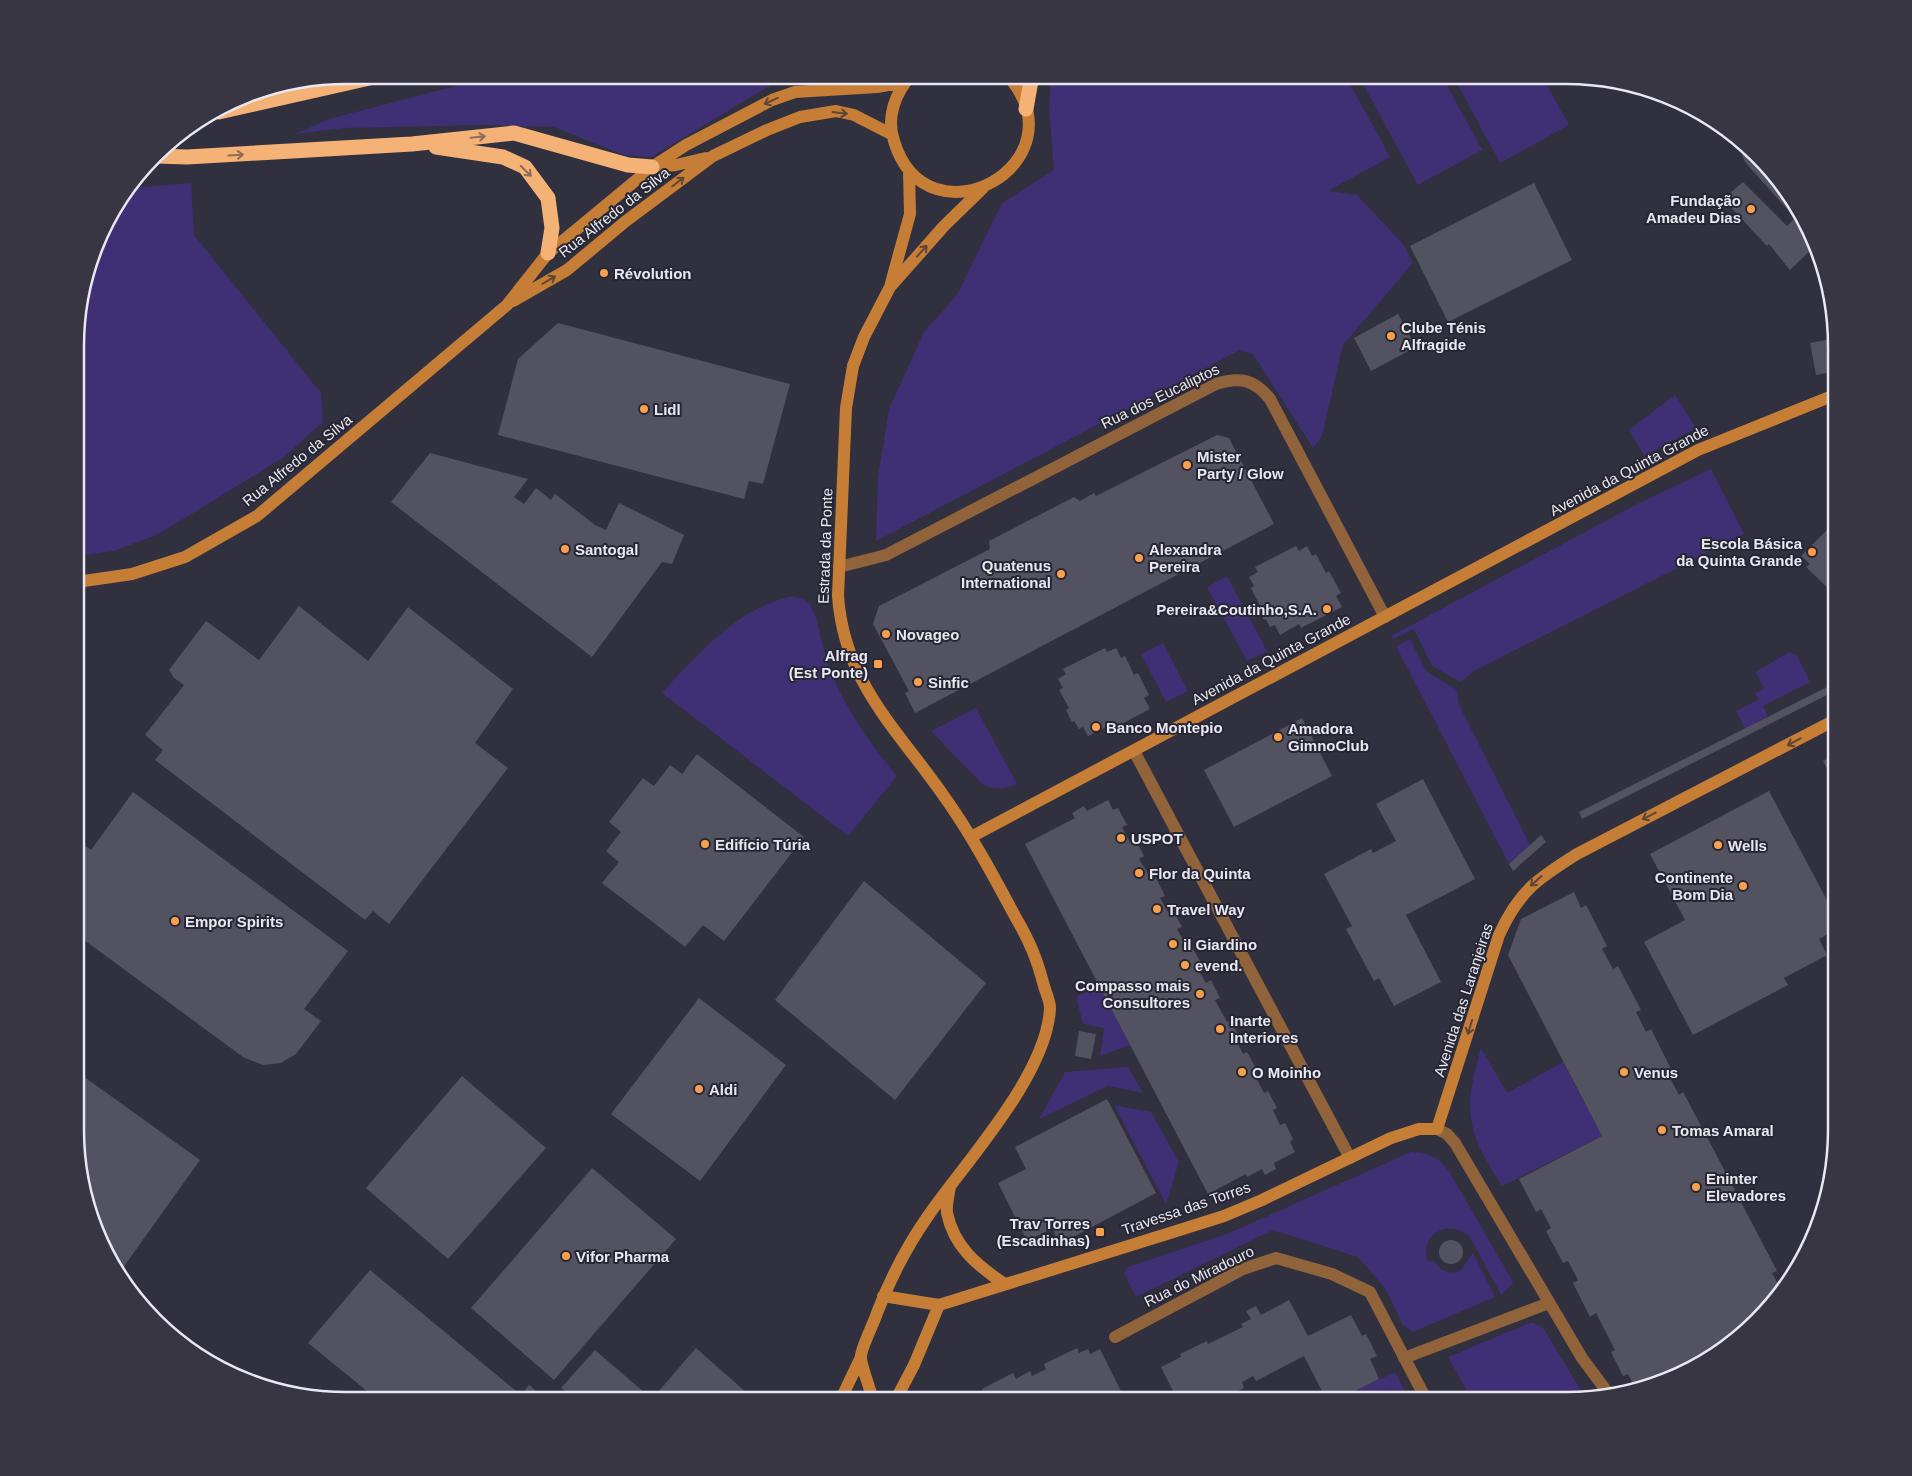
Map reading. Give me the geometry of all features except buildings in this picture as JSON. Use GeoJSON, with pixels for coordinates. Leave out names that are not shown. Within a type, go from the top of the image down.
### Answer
{"type":"FeatureCollection","features":[{"type":"Feature","properties":{"kind":"highway"},"geometry":{"type":"LineString","coordinates":[[236,108],[344,84]]}},
{"type":"Feature","properties":{"kind":"highway"},"geometry":{"type":"LineString","coordinates":[[1026,109],[1030,84]]}},
{"type":"Feature","properties":{"kind":"highway"},"geometry":{"type":"LineString","coordinates":[[164,157],[188,158],[412,144],[514,134],[628,165],[652,167]]}},
{"type":"Feature","properties":{"kind":"highway"},"geometry":{"type":"LineString","coordinates":[[412,144],[503,157],[524,167],[548,198],[552,228],[548,253]]}},
{"type":"Feature","properties":{"kind":"street","name":"Rua Alfredo da Silva"},"geometry":{"type":"LineString","coordinates":[[507,305],[548,253],[652,167],[686,145],[764,104],[795,92],[877,87],[889,84]]}},
{"type":"Feature","properties":{"kind":"street"},"geometry":{"type":"LineString","coordinates":[[905,84],[896,98],[891,116],[891,134],[898,153],[909,170],[924,183],[943,190],[963,192],[983,188],[1000,179],[1014,165],[1024,147],[1028,128],[1026,109],[1014,84]]}},
{"type":"Feature","properties":{"kind":"street","name":"Rua Alfredo da Silva"},"geometry":{"type":"LineString","coordinates":[[84,581],[132,574],[185,557],[257,516],[507,305],[567,270],[626,221],[713,156],[800,116],[836,111],[854,115],[891,134]]}},
{"type":"Feature","properties":{"kind":"street","name":"Rua Alfredo da Silva"},"geometry":{"type":"LineString","coordinates":[[652,167],[676,165],[713,156]]}},
{"type":"Feature","properties":{"kind":"street","name":"Estrada da Ponte"},"geometry":{"type":"LineString","coordinates":[[909,170],[910,214],[890,287],[864,337],[848,383],[838,596],[840,623],[848,652],[858,675],[877,708],[940,790],[972,837]]}},
{"type":"Feature","properties":{"kind":"street","name":"Estrada da Ponte"},"geometry":{"type":"LineString","coordinates":[[890,287],[944,226],[983,188]]}},
{"type":"Feature","properties":{"kind":"street","name":"Rua dos Eucaliptos"},"geometry":{"type":"LineString","coordinates":[[840,567],[886,555],[1216,384],[1230,379],[1241,379],[1261,387],[1270,399],[1385,617]]}},
{"type":"Feature","properties":{"kind":"street","name":"Avenida da Quinta Grande"},"geometry":{"type":"LineString","coordinates":[[972,837],[1698,450],[1828,398]]}},
{"type":"Feature","properties":{"kind":"street","name":"Avenida das Laranjeiras"},"geometry":{"type":"LineString","coordinates":[[1437,1129],[1499,935],[1510,913],[1524,892],[1541,876],[1577,854],[1828,724]]}},
{"type":"Feature","properties":{"kind":"street"},"geometry":{"type":"LineString","coordinates":[[1134,751],[1350,1158]]}},
{"type":"Feature","properties":{"kind":"street"},"geometry":{"type":"LineString","coordinates":[[844,1392],[861,1356],[883,1296],[903,1256],[950,1186],[992,1130],[1032,1070],[1040,1054],[1050,1007],[1034,951],[972,837]]}},
{"type":"Feature","properties":{"kind":"street","name":"Travessa das Torres"},"geometry":{"type":"LineString","coordinates":[[883,1296],[939,1304],[1224,1216],[1407,1132],[1419,1129],[1437,1129]]}},
{"type":"Feature","properties":{"kind":"street"},"geometry":{"type":"LineString","coordinates":[[1437,1129],[1447,1134],[1454,1143],[1582,1358],[1605,1389]]}},
{"type":"Feature","properties":{"kind":"street"},"geometry":{"type":"LineString","coordinates":[[950,1186],[947,1212],[963,1249],[972,1260],[1003,1283]]}},
{"type":"Feature","properties":{"kind":"street","name":"Rua do Miradouro"},"geometry":{"type":"LineString","coordinates":[[1115,1337],[1243,1269],[1276,1258],[1332,1274],[1370,1292],[1422,1392]]}},
{"type":"Feature","properties":{"kind":"street"},"geometry":{"type":"LineString","coordinates":[[1404,1358],[1549,1303]]}},
{"type":"Feature","properties":{"kind":"street"},"geometry":{"type":"LineString","coordinates":[[900,1392],[914,1365],[939,1304]]}},
{"type":"Feature","properties":{"kind":"street"},"geometry":{"type":"LineString","coordinates":[[861,1356],[871,1392]]}},
{"type":"Feature","properties":{"kind":"shaded area"},"geometry":{"type":"Polygon","coordinates":[[[463,84],[773,84],[651,157],[624,155],[554,127],[487,125],[344,128],[295,134],[329,119],[463,84]]]}},
{"type":"Feature","properties":{"kind":"shaded area"},"geometry":{"type":"Polygon","coordinates":[[[1050,84],[1350,84],[1390,157],[1328,191],[1357,195],[1403,244],[1413,263],[1343,345],[1322,436],[1313,448],[1253,354],[1240,350],[876,541],[878,477],[889,409],[924,332],[957,295],[1002,203],[1054,170],[1049,109],[1050,84]]]}},
{"type":"Feature","properties":{"kind":"shaded area"},"geometry":{"type":"Polygon","coordinates":[[[1363,84],[1446,84],[1482,150],[1418,185],[1363,84]]]}},
{"type":"Feature","properties":{"kind":"shaded area"},"geometry":{"type":"Polygon","coordinates":[[[1457,84],[1546,84],[1569,125],[1500,163],[1457,84]]]}},
{"type":"Feature","properties":{"kind":"shaded area"},"geometry":{"type":"Polygon","coordinates":[[[191,183],[194,235],[321,393],[323,422],[284,457],[154,536],[114,551],[84,555],[84,328],[86,311],[93,278],[104,245],[119,215],[137,187],[191,183]]]}},
{"type":"Feature","properties":{"kind":"shaded area"},"geometry":{"type":"Polygon","coordinates":[[[1675,395],[1696,428],[1644,456],[1629,430],[1675,395]]]}},
{"type":"Feature","properties":{"kind":"shaded area"},"geometry":{"type":"Polygon","coordinates":[[[1711,469],[1744,534],[1474,671],[1461,682],[1432,666],[1414,629],[1393,639],[1391,636],[1639,503],[1711,469]]]}},
{"type":"Feature","properties":{"kind":"shaded area"},"geometry":{"type":"Polygon","coordinates":[[[1227,576],[1267,651],[1247,661],[1207,587],[1227,576]]]}},
{"type":"Feature","properties":{"kind":"shaded area"},"geometry":{"type":"Polygon","coordinates":[[[789,597],[802,599],[808,602],[812,608],[828,664],[841,694],[867,737],[897,776],[848,836],[662,693],[719,635],[752,612],[770,603],[789,597]]]}},
{"type":"Feature","properties":{"kind":"shaded area"},"geometry":{"type":"Polygon","coordinates":[[[1410,639],[1426,671],[1457,690],[1459,705],[1530,845],[1509,864],[1396,646],[1410,639]]]}},
{"type":"Feature","properties":{"kind":"shaded area"},"geometry":{"type":"Polygon","coordinates":[[[1163,643],[1188,691],[1166,702],[1141,654],[1163,643]]]}},
{"type":"Feature","properties":{"kind":"shaded area"},"geometry":{"type":"Polygon","coordinates":[[[1789,652],[1797,655],[1810,682],[1763,706],[1768,716],[1745,729],[1736,711],[1758,700],[1755,693],[1764,689],[1756,672],[1789,652]]]}},
{"type":"Feature","properties":{"kind":"shaded area"},"geometry":{"type":"Polygon","coordinates":[[[976,708],[1017,784],[1008,787],[991,788],[982,784],[931,731],[976,708]]]}},
{"type":"Feature","properties":{"kind":"shaded area"},"geometry":{"type":"Polygon","coordinates":[[[1099,986],[1130,1045],[1100,1056],[1104,1028],[1083,1024],[1076,997],[1099,986]]]}},
{"type":"Feature","properties":{"kind":"shaded area"},"geometry":{"type":"Polygon","coordinates":[[[1481,1048],[1507,1093],[1563,1062],[1602,1136],[1502,1186],[1481,1150],[1471,1120],[1472,1088],[1481,1048]]]}},
{"type":"Feature","properties":{"kind":"shaded area"},"geometry":{"type":"Polygon","coordinates":[[[1128,1067],[1143,1093],[1108,1086],[1039,1119],[1065,1072],[1128,1067]]]}},
{"type":"Feature","properties":{"kind":"shaded area"},"geometry":{"type":"Polygon","coordinates":[[[1114,1105],[1151,1112],[1179,1162],[1166,1204],[1114,1105]]]}},
{"type":"Feature","properties":{"kind":"shaded area"},"geometry":{"type":"Polygon","coordinates":[[[1411,1152],[1423,1153],[1433,1157],[1442,1163],[1450,1173],[1512,1280],[1513,1284],[1501,1295],[1470,1237],[1462,1231],[1453,1229],[1445,1229],[1431,1237],[1427,1244],[1426,1252],[1428,1262],[1433,1260],[1442,1270],[1455,1272],[1462,1268],[1473,1253],[1495,1297],[1413,1332],[1403,1325],[1385,1288],[1358,1257],[1273,1230],[1136,1297],[1124,1273],[1128,1267],[1227,1234],[1411,1152]]]}},
{"type":"Feature","properties":{"kind":"shaded area"},"geometry":{"type":"Polygon","coordinates":[[[1532,1322],[1544,1329],[1582,1392],[1467,1392],[1448,1357],[1532,1322]]]}},
{"type":"Feature","properties":{"kind":"shaded area"},"geometry":{"type":"Polygon","coordinates":[[[1395,1372],[1405,1392],[1353,1392],[1395,1372]]]}},
{"type":"Feature","properties":{"kind":"place","name":"Fundação Amadeu Dias"},"geometry":{"type":"Point","coordinates":[1751,209]}},
{"type":"Feature","properties":{"kind":"place","name":"Révolution"},"geometry":{"type":"Point","coordinates":[604,273]}},
{"type":"Feature","properties":{"kind":"place","name":"Clube Ténis Alfragide"},"geometry":{"type":"Point","coordinates":[1391,336]}},
{"type":"Feature","properties":{"kind":"place","name":"Lidl"},"geometry":{"type":"Point","coordinates":[644,409]}},
{"type":"Feature","properties":{"kind":"place","name":"Mister Party / Glow"},"geometry":{"type":"Point","coordinates":[1187,465]}},
{"type":"Feature","properties":{"kind":"place","name":"Santogal"},"geometry":{"type":"Point","coordinates":[565,549]}},
{"type":"Feature","properties":{"kind":"place","name":"Escola Básica da Quinta Grande"},"geometry":{"type":"Point","coordinates":[1812,552]}},
{"type":"Feature","properties":{"kind":"place","name":"Alexandra Pereira"},"geometry":{"type":"Point","coordinates":[1139,558]}},
{"type":"Feature","properties":{"kind":"place","name":"Quatenus International"},"geometry":{"type":"Point","coordinates":[1061,574]}},
{"type":"Feature","properties":{"kind":"place","name":"Pereira&Coutinho,S.A."},"geometry":{"type":"Point","coordinates":[1327,609]}},
{"type":"Feature","properties":{"kind":"place","name":"Novageo"},"geometry":{"type":"Point","coordinates":[886,634]}},
{"type":"Feature","properties":{"kind":"place","name":"Alfrag (Est Ponte)"},"geometry":{"type":"Point","coordinates":[878,664]}},
{"type":"Feature","properties":{"kind":"place","name":"Sinfic"},"geometry":{"type":"Point","coordinates":[918,682]}},
{"type":"Feature","properties":{"kind":"place","name":"Banco Montepio"},"geometry":{"type":"Point","coordinates":[1096,727]}},
{"type":"Feature","properties":{"kind":"place","name":"Amadora GimnoClub"},"geometry":{"type":"Point","coordinates":[1278,737]}},
{"type":"Feature","properties":{"kind":"place","name":"USPOT"},"geometry":{"type":"Point","coordinates":[1121,838]}},
{"type":"Feature","properties":{"kind":"place","name":"Edifício Túria"},"geometry":{"type":"Point","coordinates":[705,844]}},
{"type":"Feature","properties":{"kind":"place","name":"Wells"},"geometry":{"type":"Point","coordinates":[1718,845]}},
{"type":"Feature","properties":{"kind":"place","name":"Flor da Quinta"},"geometry":{"type":"Point","coordinates":[1139,873]}},
{"type":"Feature","properties":{"kind":"place","name":"Continente Bom Dia"},"geometry":{"type":"Point","coordinates":[1743,886]}},
{"type":"Feature","properties":{"kind":"place","name":"Travel Way"},"geometry":{"type":"Point","coordinates":[1157,909]}},
{"type":"Feature","properties":{"kind":"place","name":"Empor Spirits"},"geometry":{"type":"Point","coordinates":[175,921]}},
{"type":"Feature","properties":{"kind":"place","name":"il Giardino"},"geometry":{"type":"Point","coordinates":[1173,944]}},
{"type":"Feature","properties":{"kind":"place","name":"evend."},"geometry":{"type":"Point","coordinates":[1185,965]}},
{"type":"Feature","properties":{"kind":"place","name":"Compasso mais Consultores"},"geometry":{"type":"Point","coordinates":[1200,994]}},
{"type":"Feature","properties":{"kind":"place","name":"Inarte Interiores"},"geometry":{"type":"Point","coordinates":[1220,1029]}},
{"type":"Feature","properties":{"kind":"place","name":"O Moinho"},"geometry":{"type":"Point","coordinates":[1242,1072]}},
{"type":"Feature","properties":{"kind":"place","name":"Venus"},"geometry":{"type":"Point","coordinates":[1624,1072]}},
{"type":"Feature","properties":{"kind":"place","name":"Aldi"},"geometry":{"type":"Point","coordinates":[699,1089]}},
{"type":"Feature","properties":{"kind":"place","name":"Tomas Amaral"},"geometry":{"type":"Point","coordinates":[1662,1130]}},
{"type":"Feature","properties":{"kind":"place","name":"Eninter Elevadores"},"geometry":{"type":"Point","coordinates":[1696,1187]}},
{"type":"Feature","properties":{"kind":"place","name":"Trav Torres (Escadinhas)"},"geometry":{"type":"Point","coordinates":[1100,1232]}},
{"type":"Feature","properties":{"kind":"place","name":"Vifor Pharma"},"geometry":{"type":"Point","coordinates":[566,1256]}}]}
